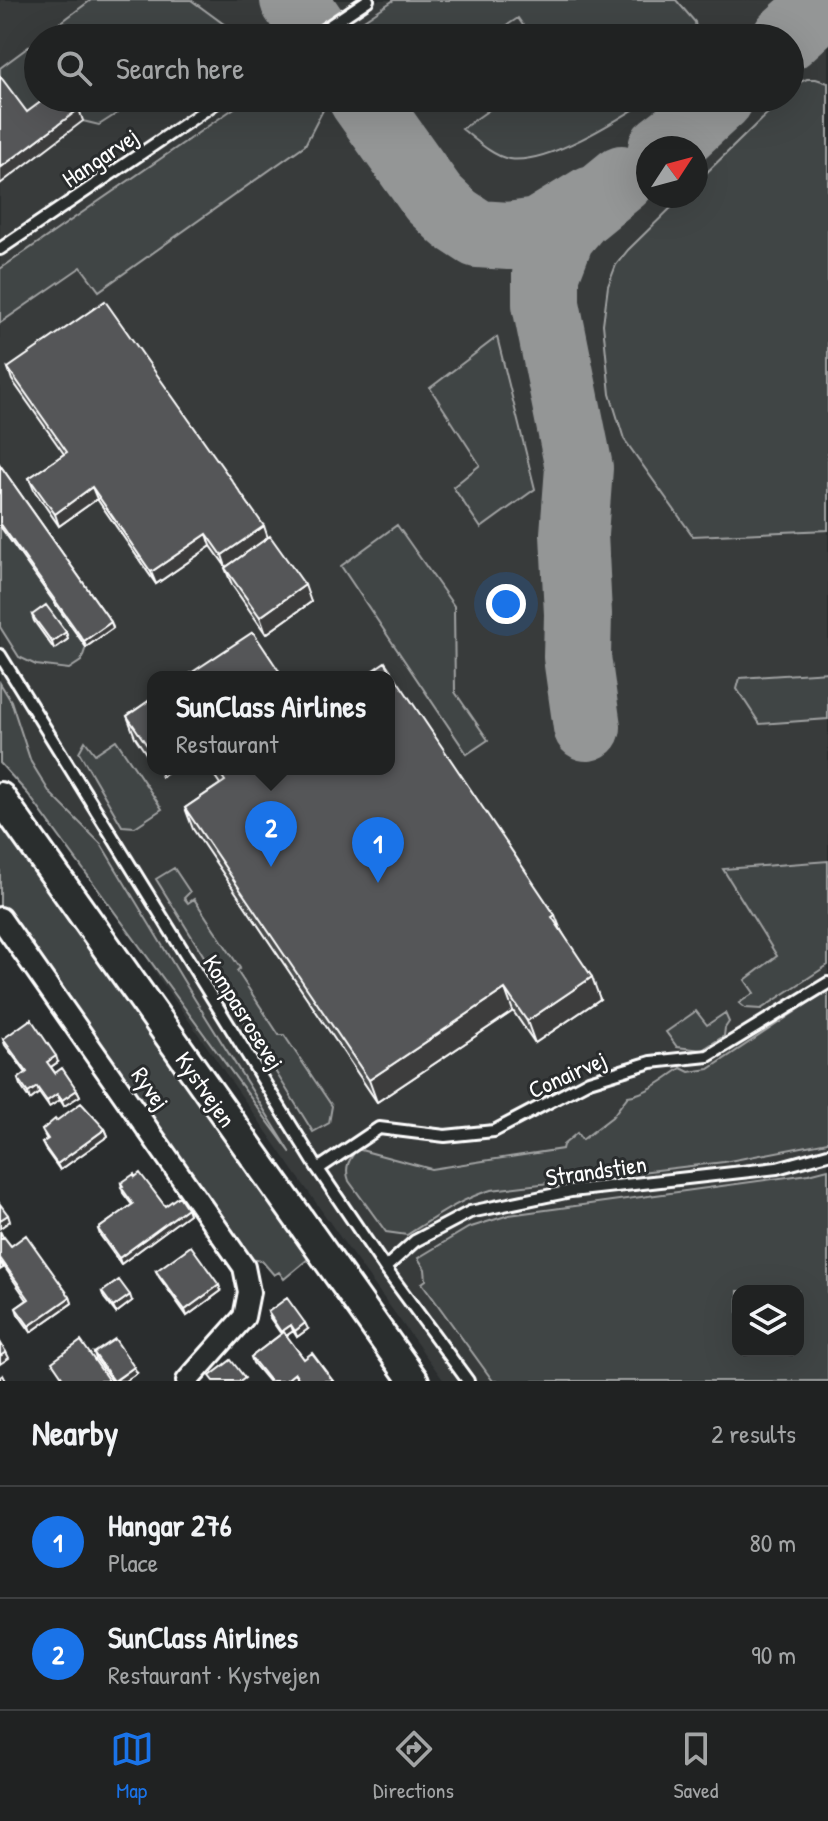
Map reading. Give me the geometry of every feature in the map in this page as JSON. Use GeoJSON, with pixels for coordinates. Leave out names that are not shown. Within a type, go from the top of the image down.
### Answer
{"type":"FeatureCollection","features":[{"type":"Feature","properties":{"kind":"street","name":"Kystvejen"},"geometry":{"type":"LineString","coordinates":[[0,797],[414,1381]]}},
{"type":"Feature","properties":{"kind":"street","name":"Ryvej"},"geometry":{"type":"LineString","coordinates":[[0,918],[244,1267],[249,1292],[244,1317],[187,1381]]}},
{"type":"Feature","properties":{"kind":"lane"},"geometry":{"type":"LineString","coordinates":[[332,24],[368,0]]}},
{"type":"Feature","properties":{"kind":"lane","name":"Hangarvej"},"geometry":{"type":"LineString","coordinates":[[0,249],[202,112]]}},
{"type":"Feature","properties":{"kind":"lane","name":"Kompasrosevej"},"geometry":{"type":"LineString","coordinates":[[0,655],[318,1169],[385,1268],[468,1381]]}},
{"type":"Feature","properties":{"kind":"lane","name":"Conairvej"},"geometry":{"type":"LineString","coordinates":[[318,1169],[379,1128],[445,1136],[494,1131],[589,1081],[651,1062],[708,1056],[828,983]]}},
{"type":"Feature","properties":{"kind":"lane","name":"Strandstien"},"geometry":{"type":"LineString","coordinates":[[385,1268],[415,1241],[470,1212],[571,1191],[777,1168],[828,1154]]}},
{"type":"Feature","properties":{"kind":"shaded area"},"geometry":{"type":"Polygon","coordinates":[[[0,0],[828,0],[828,1381],[444,1381],[159,978],[0,722],[0,0]]]}},
{"type":"Feature","properties":{"kind":"shaded area"},"geometry":{"type":"Polygon","coordinates":[[[91,0],[191,0],[224,24],[59,24],[91,0]]]}},
{"type":"Feature","properties":{"kind":"shaded area"},"geometry":{"type":"Polygon","coordinates":[[[394,0],[676,0],[695,24],[522,24],[518,18],[509,24],[367,24],[364,20],[394,0]]]}},
{"type":"Feature","properties":{"kind":"shaded area"},"geometry":{"type":"Polygon","coordinates":[[[24,50],[24,112],[48,112],[31,124],[0,82],[0,68],[24,50]]]}},
{"type":"Feature","properties":{"kind":"shaded area"},"geometry":{"type":"Polygon","coordinates":[[[816,79],[828,83],[828,530],[693,536],[624,439],[610,394],[603,324],[608,286],[616,265],[628,250],[671,208],[708,208],[708,171],[769,112],[804,112],[804,80],[816,79]]]}},
{"type":"Feature","properties":{"kind":"shaded area"},"geometry":{"type":"Polygon","coordinates":[[[76,112],[119,112],[99,125],[83,121],[76,112]]]}},
{"type":"Feature","properties":{"kind":"shaded area"},"geometry":{"type":"Polygon","coordinates":[[[229,112],[322,112],[305,145],[99,291],[81,267],[0,323],[0,269],[229,112]]]}},
{"type":"Feature","properties":{"kind":"shaded area"},"geometry":{"type":"Polygon","coordinates":[[[486,112],[629,112],[583,139],[525,159],[509,159],[490,151],[462,129],[486,112]]]}},
{"type":"Feature","properties":{"kind":"shaded area"},"geometry":{"type":"Polygon","coordinates":[[[497,337],[535,489],[481,528],[453,487],[480,465],[430,388],[497,337]]]}},
{"type":"Feature","properties":{"kind":"shaded area"},"geometry":{"type":"Polygon","coordinates":[[[397,525],[454,606],[455,692],[488,740],[467,754],[341,566],[397,525]]]}},
{"type":"Feature","properties":{"kind":"shaded area"},"geometry":{"type":"Polygon","coordinates":[[[0,526],[86,647],[81,661],[69,669],[36,665],[19,657],[0,627],[0,526]]]}},
{"type":"Feature","properties":{"kind":"shaded area"},"geometry":{"type":"Polygon","coordinates":[[[828,672],[828,719],[760,724],[737,689],[740,678],[828,672]]]}},
{"type":"Feature","properties":{"kind":"shaded area"},"geometry":{"type":"Polygon","coordinates":[[[0,683],[11,701],[31,762],[50,793],[101,844],[291,1153],[28,794],[0,763],[0,683]]]}},
{"type":"Feature","properties":{"kind":"shaded area"},"geometry":{"type":"Polygon","coordinates":[[[116,740],[162,809],[135,827],[122,826],[79,752],[85,741],[95,754],[116,740]]]}},
{"type":"Feature","properties":{"kind":"shaded area"},"geometry":{"type":"Polygon","coordinates":[[[0,817],[308,1259],[284,1279],[279,1272],[274,1275],[262,1261],[250,1259],[0,906],[0,817]]]}},
{"type":"Feature","properties":{"kind":"shaded area"},"geometry":{"type":"Polygon","coordinates":[[[828,861],[828,965],[761,1009],[745,1008],[739,1003],[754,993],[745,980],[777,956],[723,869],[828,861]]]}},
{"type":"Feature","properties":{"kind":"shaded area"},"geometry":{"type":"Polygon","coordinates":[[[174,868],[190,892],[184,898],[188,903],[194,899],[240,968],[237,971],[279,1035],[284,1035],[332,1106],[329,1123],[313,1132],[156,879],[174,868]]]}},
{"type":"Feature","properties":{"kind":"shaded area"},"geometry":{"type":"Polygon","coordinates":[[[828,990],[828,1142],[724,1162],[491,1190],[458,1204],[407,1235],[386,1232],[349,1181],[348,1164],[357,1149],[431,1169],[562,1149],[577,1133],[582,1140],[612,1117],[628,1096],[649,1089],[681,1068],[689,1072],[709,1069],[828,990]]]}},
{"type":"Feature","properties":{"kind":"shaded area"},"geometry":{"type":"Polygon","coordinates":[[[696,1011],[707,1025],[725,1013],[729,1022],[724,1036],[702,1050],[677,1047],[666,1032],[696,1011]]]}},
{"type":"Feature","properties":{"kind":"shaded area"},"geometry":{"type":"Polygon","coordinates":[[[828,1169],[828,1381],[493,1381],[422,1283],[426,1280],[425,1269],[418,1258],[468,1228],[509,1215],[828,1169]]]}},
{"type":"Feature","properties":{"kind":"building"},"geometry":{"type":"Polygon","coordinates":[[[0,76],[24,112],[75,112],[0,168],[0,76]]]}},
{"type":"Feature","properties":{"kind":"building"},"geometry":{"type":"Polygon","coordinates":[[[105,301],[264,526],[222,555],[207,534],[151,572],[92,487],[55,514],[29,478],[67,452],[8,368],[105,301]]]}},
{"type":"Feature","properties":{"kind":"building"},"geometry":{"type":"Polygon","coordinates":[[[0,465],[111,622],[84,641],[0,523],[0,465]]]}},
{"type":"Feature","properties":{"kind":"building"},"geometry":{"type":"Polygon","coordinates":[[[270,536],[305,585],[260,617],[225,568],[270,536]]]}},
{"type":"Feature","properties":{"kind":"building"},"geometry":{"type":"Polygon","coordinates":[[[46,605],[66,632],[52,642],[32,615],[46,605]]]}},
{"type":"Feature","properties":{"kind":"building"},"geometry":{"type":"Polygon","coordinates":[[[253,632],[279,671],[194,671],[253,632]]]}},
{"type":"Feature","properties":{"kind":"building"},"geometry":{"type":"Polygon","coordinates":[[[385,662],[391,671],[372,671],[385,662]]]}},
{"type":"Feature","properties":{"kind":"building"},"geometry":{"type":"Polygon","coordinates":[[[395,677],[555,915],[552,917],[592,977],[527,1021],[505,989],[369,1080],[185,808],[225,781],[221,775],[395,775],[395,677]]]}},
{"type":"Feature","properties":{"kind":"building"},"geometry":{"type":"Polygon","coordinates":[[[147,702],[147,745],[127,716],[147,702]]]}},
{"type":"Feature","properties":{"kind":"building"},"geometry":{"type":"Polygon","coordinates":[[[31,1019],[56,1056],[47,1062],[55,1073],[62,1068],[77,1090],[62,1100],[57,1094],[47,1101],[37,1087],[28,1093],[18,1079],[27,1072],[3,1039],[31,1019]]]}},
{"type":"Feature","properties":{"kind":"building"},"geometry":{"type":"Polygon","coordinates":[[[81,1103],[105,1129],[57,1164],[42,1143],[48,1139],[42,1130],[81,1103]]]}},
{"type":"Feature","properties":{"kind":"building"},"geometry":{"type":"Polygon","coordinates":[[[140,1173],[165,1206],[179,1196],[187,1208],[119,1258],[98,1229],[133,1204],[121,1183],[140,1173]]]}},
{"type":"Feature","properties":{"kind":"building"},"geometry":{"type":"Polygon","coordinates":[[[0,1204],[8,1215],[0,1220],[0,1204]]]}},
{"type":"Feature","properties":{"kind":"building"},"geometry":{"type":"Polygon","coordinates":[[[26,1235],[70,1297],[29,1326],[16,1308],[29,1299],[0,1258],[0,1240],[4,1237],[11,1246],[26,1235]]]}},
{"type":"Feature","properties":{"kind":"building"},"geometry":{"type":"Polygon","coordinates":[[[191,1246],[219,1285],[185,1310],[156,1271],[191,1246]]]}},
{"type":"Feature","properties":{"kind":"building"},"geometry":{"type":"Polygon","coordinates":[[[119,1280],[130,1295],[113,1307],[102,1292],[119,1280]]]}},
{"type":"Feature","properties":{"kind":"building"},"geometry":{"type":"Polygon","coordinates":[[[287,1298],[305,1323],[295,1331],[291,1325],[281,1332],[268,1312],[287,1298]]]}},
{"type":"Feature","properties":{"kind":"building"},"geometry":{"type":"Polygon","coordinates":[[[284,1332],[304,1359],[312,1353],[333,1381],[300,1381],[295,1373],[285,1381],[270,1381],[251,1357],[284,1332]]]}},
{"type":"Feature","properties":{"kind":"building"},"geometry":{"type":"Polygon","coordinates":[[[115,1339],[134,1367],[114,1381],[94,1353],[115,1339]]]}},
{"type":"Feature","properties":{"kind":"building"},"geometry":{"type":"Polygon","coordinates":[[[81,1341],[109,1381],[65,1381],[52,1362],[81,1341]]]}},
{"type":"Feature","properties":{"kind":"building"},"geometry":{"type":"Polygon","coordinates":[[[0,1342],[6,1352],[0,1356],[0,1342]]]}},
{"type":"Feature","properties":{"kind":"building"},"geometry":{"type":"Polygon","coordinates":[[[231,1360],[245,1378],[241,1381],[214,1381],[210,1376],[231,1360]]]}},
{"type":"Feature","properties":{"kind":"taxiway"},"geometry":{"type":"LineString","coordinates":[[294,0],[310,24]]}},
{"type":"Feature","properties":{"kind":"taxiway"},"geometry":{"type":"LineString","coordinates":[[801,24],[828,0]]}},
{"type":"Feature","properties":{"kind":"taxiway"},"geometry":{"type":"LineString","coordinates":[[372,112],[433,198],[455,219],[478,234],[509,236],[538,232],[592,199]]}},
{"type":"Feature","properties":{"kind":"taxiway"},"geometry":{"type":"LineString","coordinates":[[678,136],[705,112]]}},
{"type":"Feature","properties":{"kind":"taxiway"},"geometry":{"type":"LineString","coordinates":[[587,727],[577,657],[574,534],[579,468],[546,304],[546,274],[561,235],[578,215],[622,179]]}},
{"type":"Feature","properties":{"kind":"place","name":"SunClass Airlines"},"geometry":{"type":"Point","coordinates":[271,867]}},
{"type":"Feature","properties":{"kind":"place","name":"Hangar 276"},"geometry":{"type":"Point","coordinates":[378,883]}}]}
